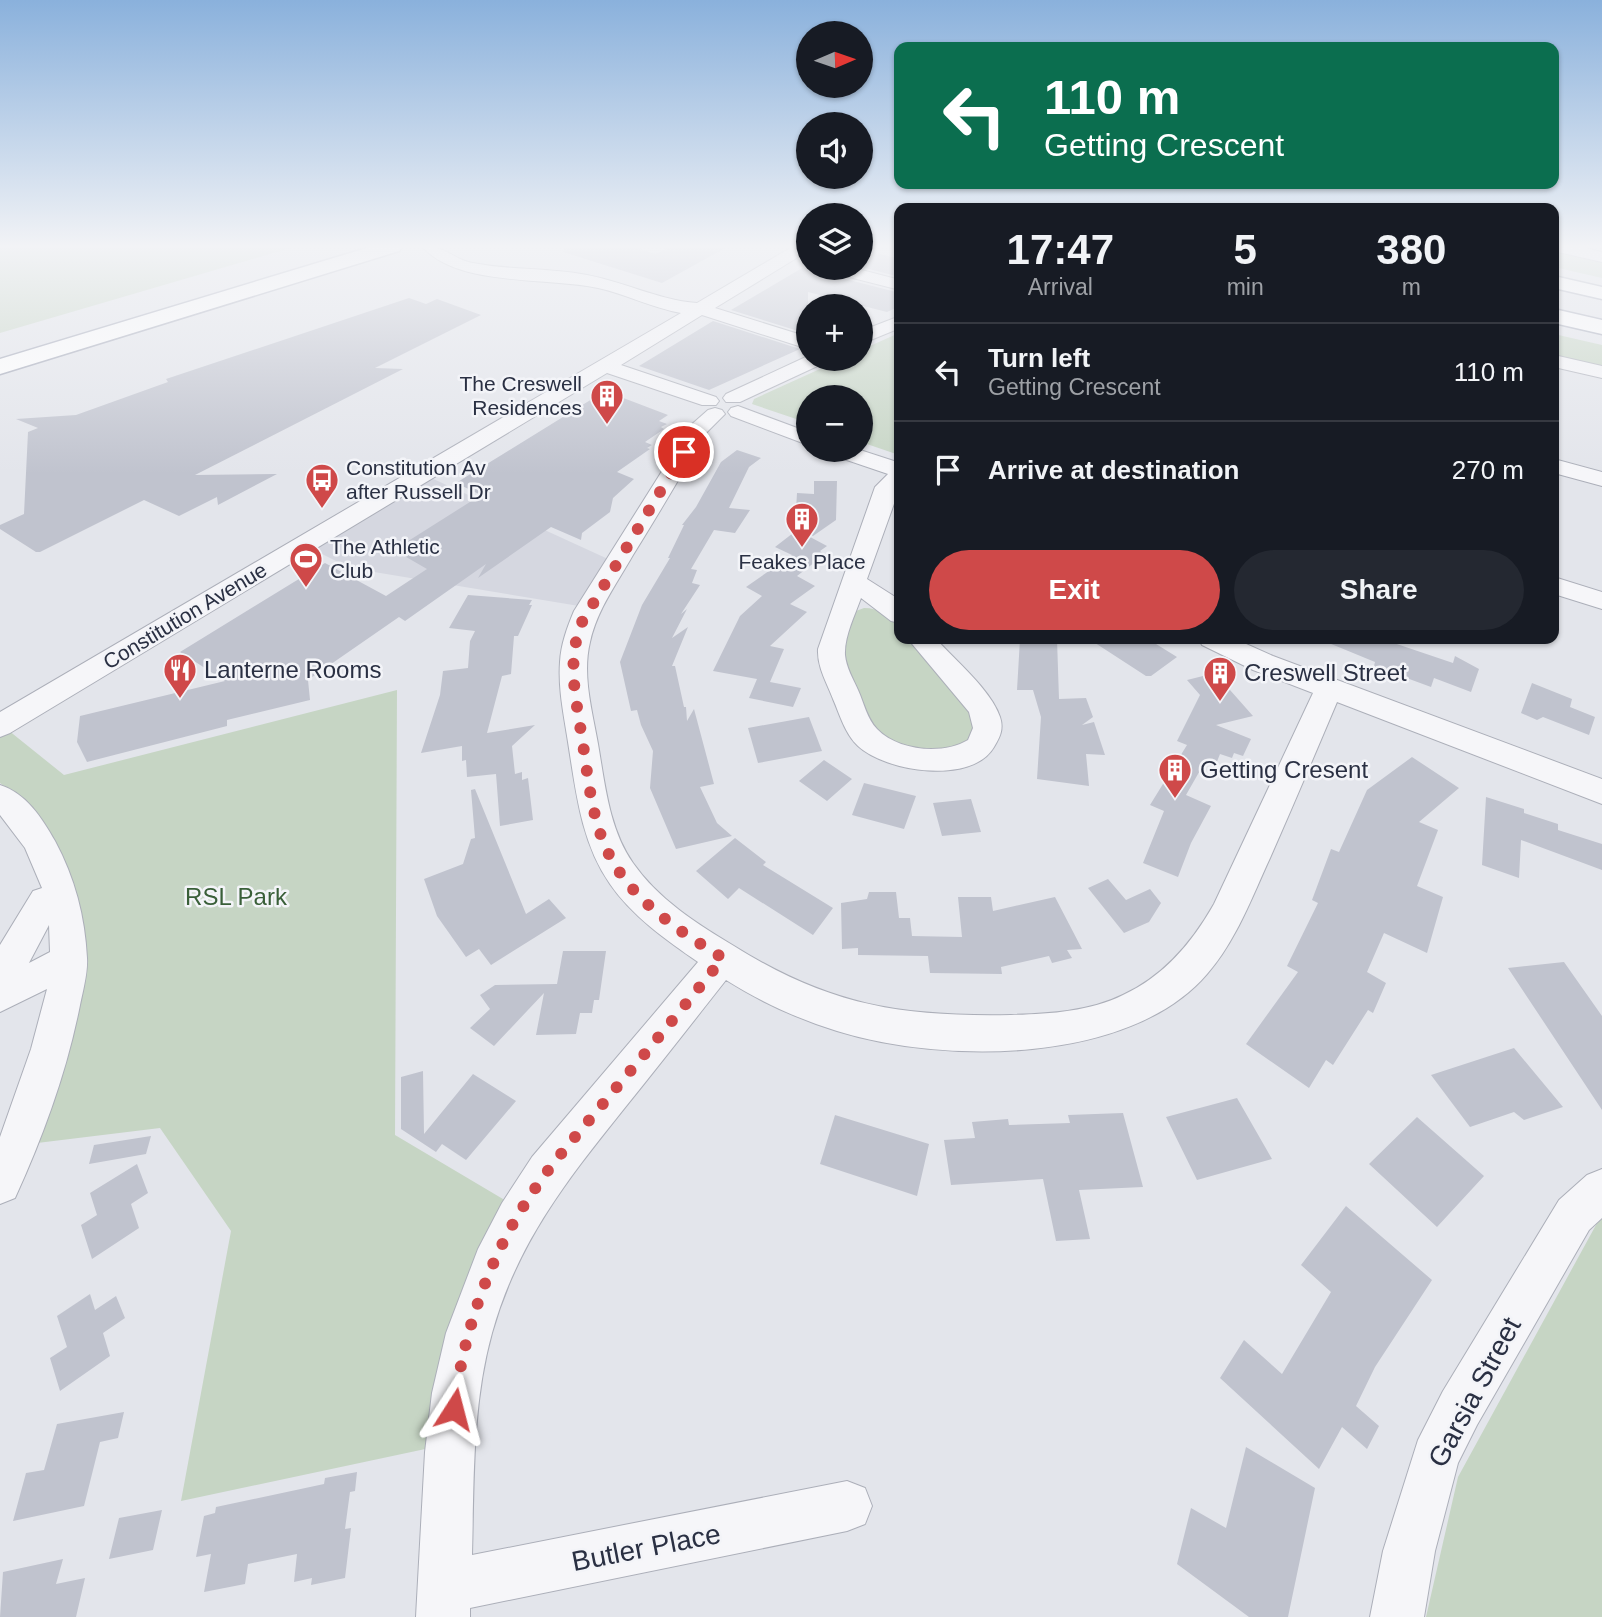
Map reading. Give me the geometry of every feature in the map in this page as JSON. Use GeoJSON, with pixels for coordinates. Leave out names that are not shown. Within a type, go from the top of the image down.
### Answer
{"type":"FeatureCollection","features":[{"type":"Feature","properties":{"kind":"main road"},"geometry":{"type":"LineString","coordinates":[[0,367],[145,322]]}},
{"type":"Feature","properties":{"kind":"main road"},"geometry":{"type":"LineString","coordinates":[[1582,322],[1602,327]]}},
{"type":"Feature","properties":{"kind":"street","name":"Constitution Avenue"},"geometry":{"type":"LineString","coordinates":[[0,726],[593,362],[667,322]]}},
{"type":"Feature","properties":{"kind":"street","name":"Constitution Avenue"},"geometry":{"type":"LineString","coordinates":[[0,708],[31,693],[605,366],[671,322]]}},
{"type":"Feature","properties":{"kind":"street"},"geometry":{"type":"LineString","coordinates":[[725,322],[796,348]]}},
{"type":"Feature","properties":{"kind":"street"},"geometry":{"type":"LineString","coordinates":[[735,322],[796,340]]}},
{"type":"Feature","properties":{"kind":"street"},"geometry":{"type":"LineString","coordinates":[[873,333],[894,324]]}},
{"type":"Feature","properties":{"kind":"street"},"geometry":{"type":"LineString","coordinates":[[1559,362],[1602,372]]}},
{"type":"Feature","properties":{"kind":"street"},"geometry":{"type":"LineString","coordinates":[[605,366],[724,406],[796,434]]}},
{"type":"Feature","properties":{"kind":"street"},"geometry":{"type":"LineString","coordinates":[[796,370],[724,406],[698,429],[587,611],[575,642],[572,667],[597,820],[610,856],[629,884],[657,913],[723,958],[804,1003],[855,1020],[897,1028],[1034,1032],[1084,1025],[1125,1012],[1172,985],[1196,962],[1214,939],[1303,752],[1329,689]]}},
{"type":"Feature","properties":{"kind":"street"},"geometry":{"type":"LineString","coordinates":[[871,462],[894,471]]}},
{"type":"Feature","properties":{"kind":"street"},"geometry":{"type":"LineString","coordinates":[[1559,467],[1602,479]]}},
{"type":"Feature","properties":{"kind":"street"},"geometry":{"type":"LineString","coordinates":[[894,479],[886,487],[831,647],[831,656],[864,734],[881,748],[941,760],[967,756],[978,750],[984,741],[988,727],[986,715],[925,644]]}},
{"type":"Feature","properties":{"kind":"street"},"geometry":{"type":"LineString","coordinates":[[854,582],[894,609]]}},
{"type":"Feature","properties":{"kind":"street"},"geometry":{"type":"LineString","coordinates":[[1559,587],[1602,601]]}},
{"type":"Feature","properties":{"kind":"street"},"geometry":{"type":"LineString","coordinates":[[1222,644],[1329,689],[1602,792]]}},
{"type":"Feature","properties":{"kind":"street"},"geometry":{"type":"LineString","coordinates":[[0,797],[16,810],[32,830],[49,862],[64,907],[60,965],[64,1000],[17,1146],[0,1183]]}},
{"type":"Feature","properties":{"kind":"street"},"geometry":{"type":"LineString","coordinates":[[0,816],[23,847],[45,901],[51,940],[60,965],[0,1140]]}},
{"type":"Feature","properties":{"kind":"street"},"geometry":{"type":"LineString","coordinates":[[0,970],[18,950],[45,901]]}},
{"type":"Feature","properties":{"kind":"street"},"geometry":{"type":"LineString","coordinates":[[444,1602],[450,1451],[456,1393],[468,1333],[494,1265],[510,1231],[539,1183],[723,958]]}},
{"type":"Feature","properties":{"kind":"street"},"geometry":{"type":"LineString","coordinates":[[0,995],[60,965]]}},
{"type":"Feature","properties":{"kind":"street","name":"Garsia Street"},"geometry":{"type":"LineString","coordinates":[[1397,1617],[1409,1551],[1435,1457],[1460,1408],[1574,1215],[1602,1190]]}},
{"type":"Feature","properties":{"kind":"street","name":"Butler Place"},"geometry":{"type":"LineString","coordinates":[[444,1602],[847,1506]]}},
{"type":"Feature","properties":{"kind":"shaded area"},"geometry":{"type":"Polygon","coordinates":[[[429,477],[608,559],[579,606],[350,568],[310,548],[429,477]]]}},
{"type":"Feature","properties":{"kind":"green space"},"geometry":{"type":"Polygon","coordinates":[[[0,322],[36,322],[0,333],[0,322]]]}},
{"type":"Feature","properties":{"kind":"green space"},"geometry":{"type":"Polygon","coordinates":[[[894,335],[894,453],[873,446],[873,385],[796,385],[796,419],[752,404],[754,399],[816,371],[873,371],[873,345],[894,335]]]}},
{"type":"Feature","properties":{"kind":"green space"},"geometry":{"type":"Polygon","coordinates":[[[1559,335],[1602,345],[1602,369],[1559,358],[1559,335]]]}},
{"type":"Feature","properties":{"kind":"green space"},"geometry":{"type":"Polygon","coordinates":[[[870,608],[884,613],[894,621],[894,644],[914,644],[977,718],[970,742],[938,752],[897,745],[875,734],[839,655],[856,611],[870,608]]]}},
{"type":"Feature","properties":{"kind":"green space","name":"RSL Park"},"geometry":{"type":"Polygon","coordinates":[[[397,690],[395,1135],[508,1202],[430,1448],[181,1501],[231,1231],[160,1128],[29,1144],[75,992],[18,797],[0,783],[0,736],[8,730],[64,775],[397,690]]]}},
{"type":"Feature","properties":{"kind":"green space"},"geometry":{"type":"Polygon","coordinates":[[[1602,1214],[1602,1617],[1426,1617],[1458,1477],[1602,1214]]]}},
{"type":"Feature","properties":{"kind":"building"},"geometry":{"type":"Polygon","coordinates":[[[336,322],[466,322],[375,368],[403,369],[195,475],[277,474],[218,505],[217,497],[179,516],[144,500],[40,552],[0,529],[0,525],[24,514],[28,432],[38,428],[16,419],[76,415],[168,382],[166,379],[336,322]]]}},
{"type":"Feature","properties":{"kind":"building"},"geometry":{"type":"Polygon","coordinates":[[[711,322],[796,348],[796,351],[709,390],[639,366],[711,322]]]}},
{"type":"Feature","properties":{"kind":"building"},"geometry":{"type":"Polygon","coordinates":[[[771,322],[796,322],[796,330],[771,322]]]}},
{"type":"Feature","properties":{"kind":"building"},"geometry":{"type":"Polygon","coordinates":[[[605,391],[668,415],[659,421],[667,424],[645,442],[652,445],[647,448],[650,449],[617,472],[634,479],[613,498],[610,512],[582,533],[581,540],[551,527],[478,578],[486,564],[405,621],[399,617],[308,680],[310,700],[227,720],[227,726],[87,762],[77,742],[80,716],[225,681],[180,652],[325,563],[386,596],[427,569],[394,550],[481,495],[456,483],[605,391]]]}},
{"type":"Feature","properties":{"kind":"building"},"geometry":{"type":"Polygon","coordinates":[[[737,450],[761,458],[749,467],[729,508],[750,510],[735,533],[714,530],[691,569],[697,570],[692,583],[700,585],[681,614],[687,609],[672,638],[688,627],[672,666],[675,666],[687,721],[694,709],[714,784],[700,787],[717,823],[732,836],[676,849],[650,788],[653,751],[637,710],[631,711],[620,662],[642,605],[670,558],[682,525],[696,507],[721,462],[737,450]]]}},
{"type":"Feature","properties":{"kind":"building"},"geometry":{"type":"Polygon","coordinates":[[[814,481],[837,481],[836,520],[813,536],[795,527],[797,493],[814,494],[814,481]]]}},
{"type":"Feature","properties":{"kind":"building"},"geometry":{"type":"Polygon","coordinates":[[[797,530],[827,546],[820,551],[824,555],[797,576],[815,586],[790,604],[807,612],[770,646],[784,649],[770,682],[801,688],[793,707],[749,698],[757,679],[713,671],[740,616],[762,596],[746,587],[792,555],[775,547],[797,530]]]}},
{"type":"Feature","properties":{"kind":"building"},"geometry":{"type":"Polygon","coordinates":[[[468,595],[532,600],[518,636],[514,636],[511,674],[502,676],[487,733],[535,725],[512,746],[515,774],[522,772],[522,780],[528,778],[533,820],[500,826],[496,774],[467,777],[466,760],[462,761],[462,746],[421,753],[440,695],[443,671],[468,668],[470,641],[475,631],[449,628],[468,595]]]}},
{"type":"Feature","properties":{"kind":"building"},"geometry":{"type":"Polygon","coordinates":[[[1020,644],[1057,644],[1059,699],[1086,698],[1093,717],[1082,725],[1094,722],[1105,755],[1086,754],[1089,786],[1037,779],[1041,717],[1033,690],[1017,690],[1020,644]]]}},
{"type":"Feature","properties":{"kind":"building"},"geometry":{"type":"Polygon","coordinates":[[[1097,644],[1156,644],[1177,657],[1151,676],[1146,676],[1097,644]]]}},
{"type":"Feature","properties":{"kind":"building"},"geometry":{"type":"Polygon","coordinates":[[[1331,644],[1397,644],[1453,663],[1455,656],[1479,669],[1471,692],[1434,678],[1431,687],[1374,666],[1375,662],[1331,644]]]}},
{"type":"Feature","properties":{"kind":"building"},"geometry":{"type":"Polygon","coordinates":[[[1215,673],[1253,716],[1216,725],[1251,739],[1243,756],[1234,753],[1232,758],[1220,754],[1216,764],[1206,760],[1186,795],[1211,806],[1191,843],[1178,877],[1143,863],[1164,811],[1150,805],[1187,745],[1177,741],[1200,695],[1187,680],[1215,673]]]}},
{"type":"Feature","properties":{"kind":"building"},"geometry":{"type":"Polygon","coordinates":[[[1532,683],[1572,699],[1570,707],[1595,717],[1589,735],[1543,717],[1537,720],[1521,713],[1532,683]]]}},
{"type":"Feature","properties":{"kind":"building"},"geometry":{"type":"Polygon","coordinates":[[[809,717],[822,751],[758,763],[748,728],[809,717]]]}},
{"type":"Feature","properties":{"kind":"building"},"geometry":{"type":"Polygon","coordinates":[[[1412,757],[1459,788],[1419,822],[1438,830],[1417,886],[1443,897],[1427,953],[1384,933],[1367,972],[1386,983],[1373,1013],[1368,1010],[1333,1065],[1326,1060],[1309,1088],[1246,1044],[1298,972],[1287,966],[1318,903],[1312,900],[1331,849],[1339,852],[1367,790],[1412,757]]]}},
{"type":"Feature","properties":{"kind":"building"},"geometry":{"type":"Polygon","coordinates":[[[824,760],[852,779],[827,801],[799,781],[824,760]]]}},
{"type":"Feature","properties":{"kind":"building"},"geometry":{"type":"Polygon","coordinates":[[[864,783],[916,796],[904,829],[852,815],[864,783]]]}},
{"type":"Feature","properties":{"kind":"building"},"geometry":{"type":"Polygon","coordinates":[[[475,789],[526,914],[549,899],[566,918],[491,965],[479,949],[466,957],[437,916],[424,879],[463,864],[471,839],[475,838],[471,790],[475,789]]]}},
{"type":"Feature","properties":{"kind":"building"},"geometry":{"type":"Polygon","coordinates":[[[1486,797],[1524,809],[1524,813],[1558,824],[1558,830],[1602,844],[1602,870],[1521,840],[1519,878],[1482,865],[1486,797]]]}},
{"type":"Feature","properties":{"kind":"building"},"geometry":{"type":"Polygon","coordinates":[[[971,799],[981,832],[942,836],[933,803],[971,799]]]}},
{"type":"Feature","properties":{"kind":"building"},"geometry":{"type":"Polygon","coordinates":[[[735,838],[766,862],[763,865],[833,908],[813,935],[739,888],[728,899],[696,871],[735,838]]]}},
{"type":"Feature","properties":{"kind":"building"},"geometry":{"type":"Polygon","coordinates":[[[1108,879],[1126,900],[1150,889],[1161,903],[1149,922],[1124,933],[1088,888],[1108,879]]]}},
{"type":"Feature","properties":{"kind":"building"},"geometry":{"type":"Polygon","coordinates":[[[869,892],[896,892],[899,918],[910,918],[912,936],[962,937],[958,897],[991,897],[993,911],[1055,897],[1082,949],[1067,950],[1072,958],[1052,963],[1049,956],[1001,967],[1002,974],[930,973],[928,956],[858,955],[858,948],[842,949],[841,903],[867,899],[869,892]]]}},
{"type":"Feature","properties":{"kind":"building"},"geometry":{"type":"Polygon","coordinates":[[[563,951],[606,951],[599,1000],[594,1000],[592,1013],[580,1013],[576,1034],[536,1035],[544,993],[494,1046],[470,1028],[490,1009],[480,995],[495,985],[557,984],[563,951]]]}},
{"type":"Feature","properties":{"kind":"building"},"geometry":{"type":"Polygon","coordinates":[[[1564,962],[1602,1016],[1602,1110],[1508,968],[1564,962]]]}},
{"type":"Feature","properties":{"kind":"building"},"geometry":{"type":"Polygon","coordinates":[[[1514,1048],[1563,1107],[1524,1120],[1514,1112],[1470,1127],[1431,1075],[1514,1048]]]}},
{"type":"Feature","properties":{"kind":"building"},"geometry":{"type":"Polygon","coordinates":[[[423,1071],[424,1134],[473,1074],[516,1101],[466,1160],[442,1144],[436,1152],[401,1129],[401,1077],[423,1071]]]}},
{"type":"Feature","properties":{"kind":"building"},"geometry":{"type":"Polygon","coordinates":[[[1237,1098],[1272,1159],[1197,1180],[1166,1117],[1237,1098]]]}},
{"type":"Feature","properties":{"kind":"building"},"geometry":{"type":"Polygon","coordinates":[[[1123,1113],[1143,1187],[1079,1190],[1090,1239],[1056,1241],[1043,1179],[951,1185],[944,1140],[975,1138],[972,1122],[1008,1119],[1009,1125],[1070,1123],[1068,1115],[1123,1113]]]}},
{"type":"Feature","properties":{"kind":"building"},"geometry":{"type":"Polygon","coordinates":[[[835,1115],[929,1144],[917,1196],[820,1164],[835,1115]]]}},
{"type":"Feature","properties":{"kind":"building"},"geometry":{"type":"Polygon","coordinates":[[[1417,1117],[1484,1176],[1437,1227],[1369,1164],[1417,1117]]]}},
{"type":"Feature","properties":{"kind":"building"},"geometry":{"type":"Polygon","coordinates":[[[151,1136],[146,1154],[89,1164],[94,1145],[151,1136]]]}},
{"type":"Feature","properties":{"kind":"building"},"geometry":{"type":"Polygon","coordinates":[[[137,1164],[148,1193],[131,1204],[139,1228],[92,1259],[81,1225],[97,1215],[90,1193],[137,1164]]]}},
{"type":"Feature","properties":{"kind":"building"},"geometry":{"type":"Polygon","coordinates":[[[1346,1206],[1432,1280],[1375,1367],[1356,1406],[1379,1426],[1367,1449],[1342,1427],[1319,1469],[1220,1378],[1244,1340],[1282,1374],[1331,1292],[1301,1265],[1346,1206]]]}},
{"type":"Feature","properties":{"kind":"building"},"geometry":{"type":"Polygon","coordinates":[[[90,1294],[95,1310],[116,1296],[125,1318],[103,1333],[110,1356],[60,1391],[50,1358],[67,1347],[57,1316],[90,1294]]]}},
{"type":"Feature","properties":{"kind":"building"},"geometry":{"type":"Polygon","coordinates":[[[124,1412],[118,1438],[100,1442],[84,1506],[13,1521],[26,1473],[44,1470],[57,1424],[124,1412]]]}},
{"type":"Feature","properties":{"kind":"building"},"geometry":{"type":"Polygon","coordinates":[[[1246,1447],[1315,1488],[1288,1617],[1249,1617],[1177,1564],[1191,1508],[1226,1528],[1246,1447]]]}},
{"type":"Feature","properties":{"kind":"building"},"geometry":{"type":"Polygon","coordinates":[[[357,1472],[355,1491],[350,1492],[345,1529],[351,1528],[345,1578],[311,1585],[312,1578],[294,1582],[297,1554],[248,1564],[245,1584],[204,1592],[211,1554],[196,1557],[204,1516],[215,1513],[216,1507],[324,1484],[325,1478],[357,1472]]]}},
{"type":"Feature","properties":{"kind":"building"},"geometry":{"type":"Polygon","coordinates":[[[162,1510],[153,1550],[109,1559],[119,1518],[162,1510]]]}},
{"type":"Feature","properties":{"kind":"building"},"geometry":{"type":"Polygon","coordinates":[[[63,1559],[56,1584],[85,1578],[76,1617],[0,1617],[3,1572],[63,1559]]]}},
{"type":"Feature","properties":{"kind":"place","name":"The Creswell Residences"},"geometry":{"type":"Point","coordinates":[607,426]}},
{"type":"Feature","properties":{"kind":"place","name":"Constitution Av after Russell Dr"},"geometry":{"type":"Point","coordinates":[322,510]}},
{"type":"Feature","properties":{"kind":"place","name":"Feakes Place"},"geometry":{"type":"Point","coordinates":[802,549]}},
{"type":"Feature","properties":{"kind":"place","name":"The Athletic Club"},"geometry":{"type":"Point","coordinates":[306,589]}},
{"type":"Feature","properties":{"kind":"place","name":"Lanterne Rooms"},"geometry":{"type":"Point","coordinates":[180,700]}},
{"type":"Feature","properties":{"kind":"place","name":"Creswell Street"},"geometry":{"type":"Point","coordinates":[1220,703]}},
{"type":"Feature","properties":{"kind":"place","name":"Getting Cresent"},"geometry":{"type":"Point","coordinates":[1175,800]}},
{"type":"Feature","properties":{"kind":"route"},"geometry":{"type":"LineString","coordinates":[[454,1409],[468,1333],[494,1265],[525,1204],[556,1161],[723,958],[664,919],[624,878],[603,843],[573,679],[573,648],[587,611],[684,452]]}}]}
